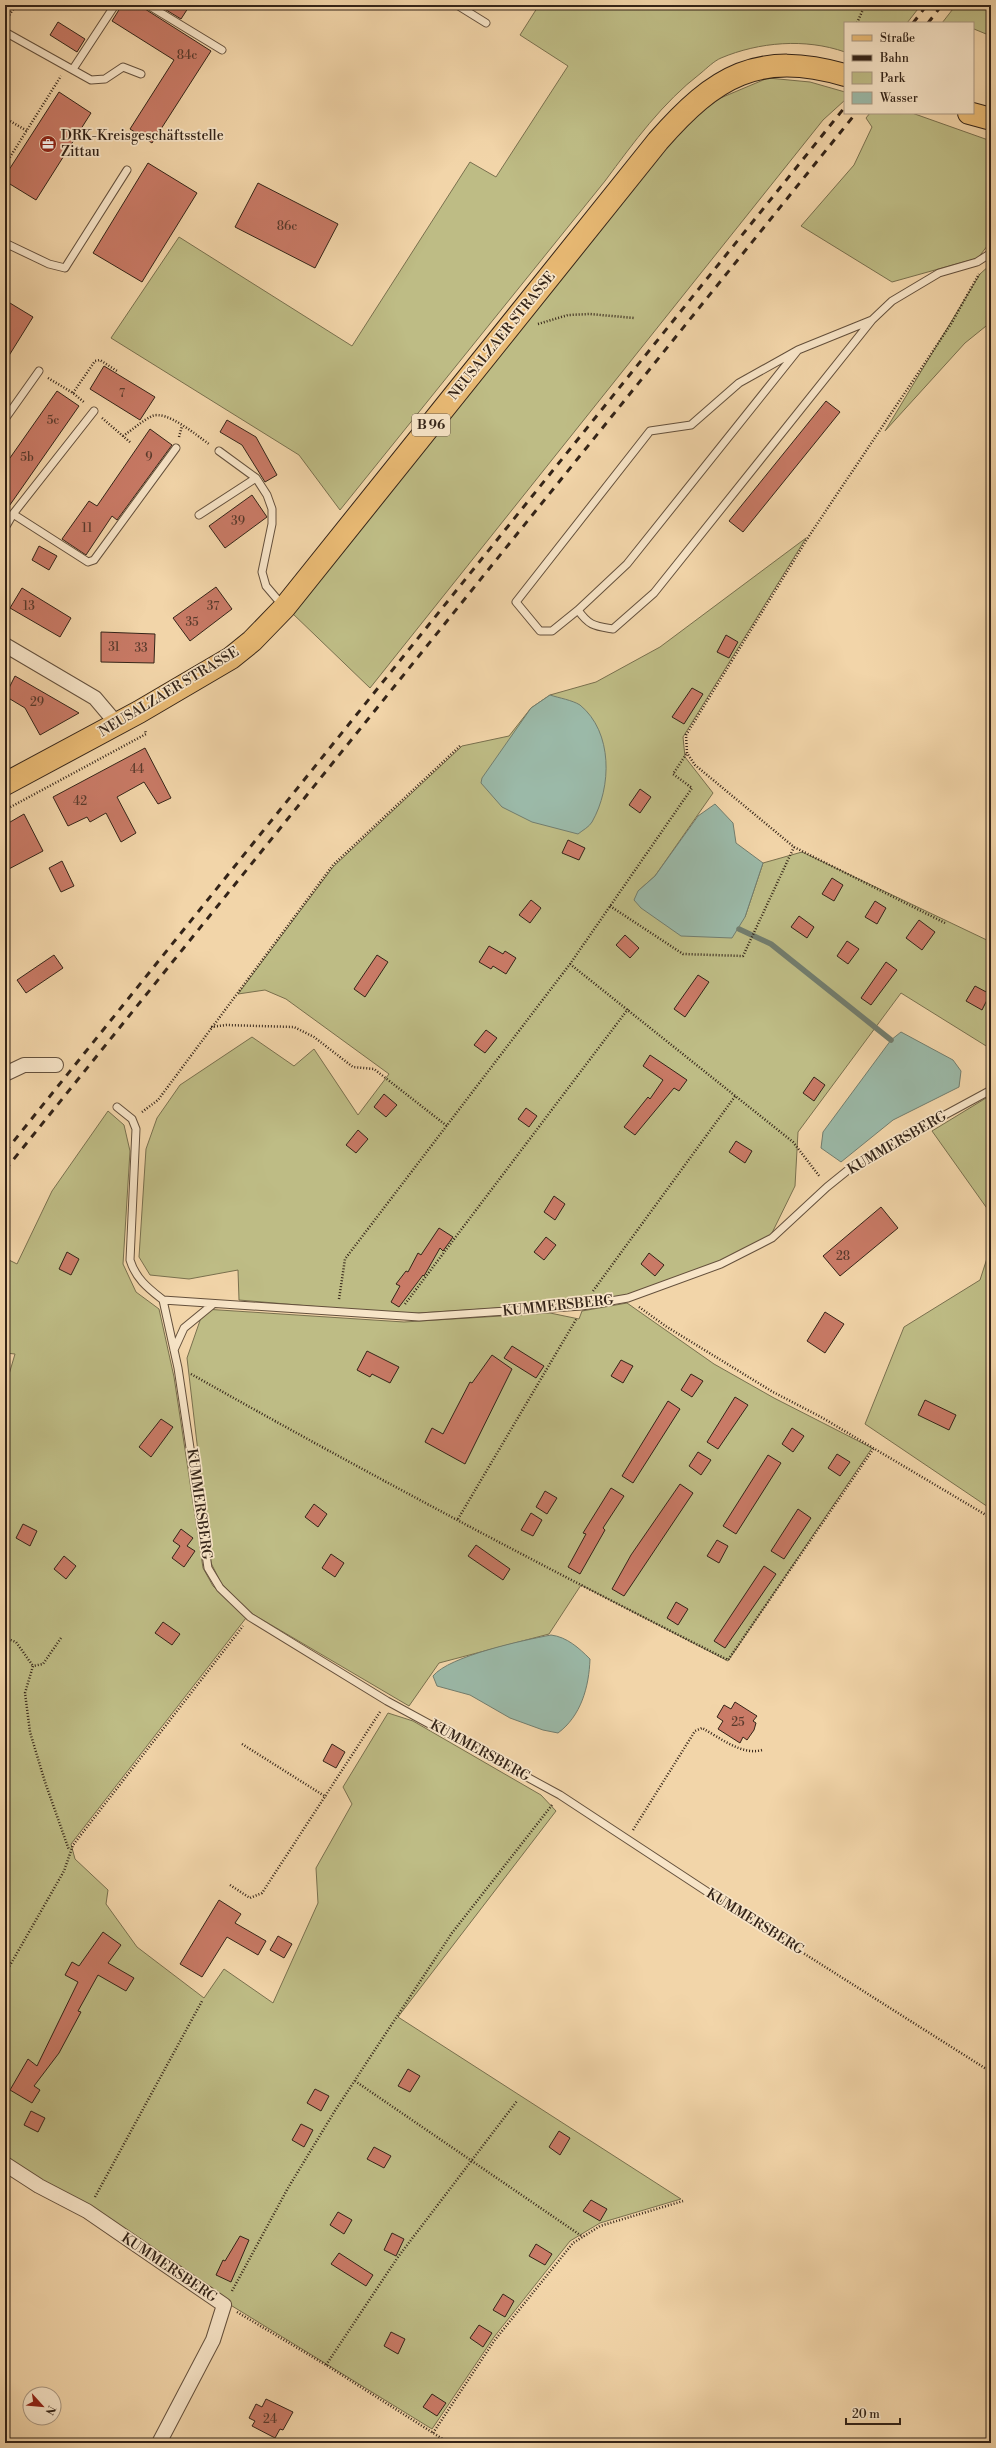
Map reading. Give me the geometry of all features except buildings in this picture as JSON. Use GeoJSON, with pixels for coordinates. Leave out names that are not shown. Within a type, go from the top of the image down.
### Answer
{"type":"FeatureCollection","features":[{"type":"Feature","properties":{"kind":"main road","name":"NEUSALZAER STRASSE"},"geometry":{"type":"LineString","coordinates":[[5,784],[117,724],[232,658],[252,642],[284,608],[658,141],[678,118],[718,84],[741,73],[771,65],[809,66],[844,75]]}},
{"type":"Feature","properties":{"kind":"main road"},"geometry":{"type":"LineString","coordinates":[[973,114],[991,119]]}},
{"type":"Feature","properties":{"kind":"street"},"geometry":{"type":"LineString","coordinates":[[5,645],[95,698],[117,724]]}},
{"type":"Feature","properties":{"kind":"street"},"geometry":{"type":"LineString","coordinates":[[5,1074],[24,1065],[56,1065]]}},
{"type":"Feature","properties":{"kind":"street","name":"KUMMERSBERG"},"geometry":{"type":"LineString","coordinates":[[5,2164],[38,2186],[87,2211],[224,2305],[213,2340],[160,2443]]}},
{"type":"Feature","properties":{"kind":"lane"},"geometry":{"type":"LineString","coordinates":[[70,67],[115,5]]}},
{"type":"Feature","properties":{"kind":"lane"},"geometry":{"type":"LineString","coordinates":[[148,5],[222,50]]}},
{"type":"Feature","properties":{"kind":"lane"},"geometry":{"type":"LineString","coordinates":[[457,5],[486,23]]}},
{"type":"Feature","properties":{"kind":"lane"},"geometry":{"type":"LineString","coordinates":[[5,32],[91,80],[105,79],[124,67],[141,74]]}},
{"type":"Feature","properties":{"kind":"lane"},"geometry":{"type":"LineString","coordinates":[[5,244],[49,264],[66,268],[127,170]]}},
{"type":"Feature","properties":{"kind":"lane"},"geometry":{"type":"LineString","coordinates":[[578,610],[585,621],[594,626],[613,629],[654,593],[872,320],[892,301],[939,273],[977,262],[991,253]]}},
{"type":"Feature","properties":{"kind":"lane"},"geometry":{"type":"LineString","coordinates":[[798,350],[627,564],[578,610],[552,631],[540,630],[516,602],[650,431],[691,425],[739,383],[798,350],[872,320]]}},
{"type":"Feature","properties":{"kind":"lane"},"geometry":{"type":"LineString","coordinates":[[6,417],[38,371]]}},
{"type":"Feature","properties":{"kind":"lane"},"geometry":{"type":"LineString","coordinates":[[5,528],[13,514],[94,411]]}},
{"type":"Feature","properties":{"kind":"lane"},"geometry":{"type":"LineString","coordinates":[[13,514],[88,562],[94,560],[176,448]]}},
{"type":"Feature","properties":{"kind":"lane"},"geometry":{"type":"LineString","coordinates":[[219,451],[256,478],[267,495],[272,509],[272,524],[262,572],[266,586],[284,608]]}},
{"type":"Feature","properties":{"kind":"lane"},"geometry":{"type":"LineString","coordinates":[[199,515],[256,478]]}},
{"type":"Feature","properties":{"kind":"lane","name":"KUMMERSBERG"},"geometry":{"type":"LineString","coordinates":[[709,1893],[626,1840],[560,1795],[387,1701],[250,1617],[220,1588],[208,1568],[178,1368],[163,1300],[212,1305],[395,1317],[419,1317],[582,1306],[628,1298],[721,1264],[772,1238],[827,1187],[858,1162],[991,1090]]}},
{"type":"Feature","properties":{"kind":"lane"},"geometry":{"type":"LineString","coordinates":[[117,1108],[132,1119],[136,1129],[130,1260],[134,1273],[143,1284],[163,1300]]}},
{"type":"Feature","properties":{"kind":"lane"},"geometry":{"type":"LineString","coordinates":[[174,1350],[184,1328],[212,1305]]}},
{"type":"Feature","properties":{"kind":"path"},"geometry":{"type":"LineString","coordinates":[[5,22],[16,5]]}},
{"type":"Feature","properties":{"kind":"path"},"geometry":{"type":"LineString","coordinates":[[857,22],[865,5]]}},
{"type":"Feature","properties":{"kind":"path"},"geometry":{"type":"LineString","coordinates":[[5,165],[70,67]]}},
{"type":"Feature","properties":{"kind":"path"},"geometry":{"type":"LineString","coordinates":[[5,118],[27,131]]}},
{"type":"Feature","properties":{"kind":"path"},"geometry":{"type":"LineString","coordinates":[[945,922],[794,847],[695,765],[687,753],[686,735],[809,536],[951,324],[979,274]]}},
{"type":"Feature","properties":{"kind":"path"},"geometry":{"type":"LineString","coordinates":[[506,331],[568,315],[609,315],[634,318]]}},
{"type":"Feature","properties":{"kind":"path"},"geometry":{"type":"LineString","coordinates":[[73,393],[95,361],[100,360],[117,371]]}},
{"type":"Feature","properties":{"kind":"path"},"geometry":{"type":"LineString","coordinates":[[124,436],[153,416],[161,415],[170,418],[219,451]]}},
{"type":"Feature","properties":{"kind":"path"},"geometry":{"type":"LineString","coordinates":[[132,1119],[158,1100],[333,865],[460,746]]}},
{"type":"Feature","properties":{"kind":"path"},"geometry":{"type":"LineString","coordinates":[[337,1312],[345,1259],[570,964],[692,788],[673,774],[687,753]]}},
{"type":"Feature","properties":{"kind":"path"},"geometry":{"type":"LineString","coordinates":[[610,906],[683,954],[743,956],[794,847]]}},
{"type":"Feature","properties":{"kind":"path"},"geometry":{"type":"LineString","coordinates":[[570,964],[793,1142],[827,1187]]}},
{"type":"Feature","properties":{"kind":"path"},"geometry":{"type":"LineString","coordinates":[[395,1317],[628,1009]]}},
{"type":"Feature","properties":{"kind":"path"},"geometry":{"type":"LineString","coordinates":[[211,1027],[226,1025],[294,1027],[314,1037],[353,1067],[374,1069],[447,1126]]}},
{"type":"Feature","properties":{"kind":"path"},"geometry":{"type":"LineString","coordinates":[[628,1298],[667,1327],[772,1392],[821,1417],[991,1518]]}},
{"type":"Feature","properties":{"kind":"path"},"geometry":{"type":"LineString","coordinates":[[178,1368],[328,1452],[566,1578],[728,1660],[874,1448]]}},
{"type":"Feature","properties":{"kind":"path"},"geometry":{"type":"LineString","coordinates":[[5,1974],[64,1870],[70,1850],[250,1617]]}},
{"type":"Feature","properties":{"kind":"path"},"geometry":{"type":"LineString","coordinates":[[5,1638],[16,1642],[33,1666]]}},
{"type":"Feature","properties":{"kind":"path"},"geometry":{"type":"LineString","coordinates":[[33,1666],[43,1664],[61,1638]]}},
{"type":"Feature","properties":{"kind":"path"},"geometry":{"type":"LineString","coordinates":[[33,1666],[25,1693],[30,1732],[45,1782],[70,1850]]}},
{"type":"Feature","properties":{"kind":"path"},"geometry":{"type":"LineString","coordinates":[[230,1885],[250,1898],[262,1893],[326,1797],[387,1701]]}},
{"type":"Feature","properties":{"kind":"path"},"geometry":{"type":"LineString","coordinates":[[626,1840],[695,1731],[702,1728],[744,1751],[754,1752],[762,1750]]}},
{"type":"Feature","properties":{"kind":"path"},"geometry":{"type":"LineString","coordinates":[[242,1744],[326,1797]]}},
{"type":"Feature","properties":{"kind":"path"},"geometry":{"type":"LineString","coordinates":[[449,2443],[326,2365],[224,2305],[288,2188],[336,2109],[452,1933],[560,1795]]}},
{"type":"Feature","properties":{"kind":"path","name":"KUMMERSBERG"},"geometry":{"type":"LineString","coordinates":[[709,1893],[991,2072]]}},
{"type":"Feature","properties":{"kind":"path"},"geometry":{"type":"LineString","coordinates":[[87,2211],[202,2001]]}},
{"type":"Feature","properties":{"kind":"path"},"geometry":{"type":"LineString","coordinates":[[355,2081],[582,2236]]}},
{"type":"Feature","properties":{"kind":"path"},"geometry":{"type":"LineString","coordinates":[[326,2365],[398,2257],[517,2101]]}},
{"type":"Feature","properties":{"kind":"path"},"geometry":{"type":"LineString","coordinates":[[433,2433],[494,2341],[572,2243],[600,2226],[683,2201]]}},
{"type":"Feature","properties":{"kind":"green space"},"geometry":{"type":"Polygon","coordinates":[[[539,5],[921,5],[908,22],[844,22],[844,52],[814,45],[798,44],[766,45],[751,48],[718,59],[687,85],[649,124],[605,181],[340,510],[299,455],[111,338],[179,237],[352,346],[470,162],[496,177],[568,66],[520,35],[539,5]]]}},
{"type":"Feature","properties":{"kind":"green space"},"geometry":{"type":"Polygon","coordinates":[[[956,5],[991,5],[991,36],[974,29],[974,22],[943,22],[956,5]]]}},
{"type":"Feature","properties":{"kind":"green space"},"geometry":{"type":"Polygon","coordinates":[[[768,78],[810,82],[844,92],[844,101],[823,120],[370,688],[291,612],[662,149],[711,102],[768,78]]]}},
{"type":"Feature","properties":{"kind":"green space"},"geometry":{"type":"Polygon","coordinates":[[[869,114],[915,114],[991,141],[991,241],[978,258],[892,282],[801,226],[854,165],[872,127],[866,118],[869,114]]]}},
{"type":"Feature","properties":{"kind":"green space"},"geometry":{"type":"Polygon","coordinates":[[[991,264],[991,322],[965,343],[885,431],[980,274],[991,264]]]}},
{"type":"Feature","properties":{"kind":"green space"},"geometry":{"type":"Polygon","coordinates":[[[806,538],[683,737],[685,757],[713,793],[655,876],[638,891],[745,917],[763,863],[802,852],[991,942],[991,1049],[901,993],[798,1132],[795,1186],[771,1235],[719,1262],[626,1295],[578,1303],[403,1314],[239,1300],[238,1270],[189,1279],[150,1275],[139,1257],[146,1149],[157,1118],[180,1085],[252,1037],[294,1066],[314,1049],[358,1115],[389,1074],[286,999],[265,990],[238,994],[333,867],[462,746],[509,736],[531,708],[550,695],[596,682],[660,647],[806,538]]]}},
{"type":"Feature","properties":{"kind":"green space"},"geometry":{"type":"Polygon","coordinates":[[[991,1095],[991,1214],[932,1131],[991,1095]]]}},
{"type":"Feature","properties":{"kind":"green space"},"geometry":{"type":"Polygon","coordinates":[[[108,1111],[124,1125],[130,1151],[123,1264],[136,1292],[159,1309],[174,1377],[203,1568],[213,1586],[246,1618],[71,1844],[75,1859],[108,1890],[106,1904],[137,1947],[204,1998],[224,1969],[273,2003],[318,1903],[316,1868],[352,1804],[343,1787],[388,1713],[413,1721],[541,1795],[556,1811],[398,2017],[681,2199],[600,2223],[570,2241],[494,2337],[432,2429],[224,2301],[5,2161],[5,1388],[15,1354],[5,1353],[5,1258],[17,1264],[52,1191],[108,1111]]]}},
{"type":"Feature","properties":{"kind":"green space"},"geometry":{"type":"Polygon","coordinates":[[[991,1246],[991,1509],[865,1424],[904,1327],[980,1280],[991,1246]]]}},
{"type":"Feature","properties":{"kind":"green space"},"geometry":{"type":"Polygon","coordinates":[[[627,1303],[714,1364],[774,1398],[872,1448],[728,1661],[581,1585],[549,1634],[439,1663],[409,1706],[251,1613],[221,1583],[211,1563],[187,1358],[204,1309],[404,1322],[550,1313],[579,1319],[582,1311],[627,1303]]]}},
{"type":"Feature","properties":{"kind":"water"},"geometry":{"type":"Polygon","coordinates":[[[550,695],[569,700],[580,705],[591,716],[599,730],[604,745],[606,777],[599,808],[588,827],[578,834],[532,822],[502,807],[481,783],[482,778],[531,708],[550,695]]]}},
{"type":"Feature","properties":{"kind":"water"},"geometry":{"type":"Polygon","coordinates":[[[715,804],[733,823],[736,843],[763,863],[745,917],[732,938],[681,936],[641,908],[634,900],[638,891],[655,876],[698,816],[715,804]]]}},
{"type":"Feature","properties":{"kind":"water"},"geometry":{"type":"Polygon","coordinates":[[[901,1032],[953,1060],[961,1071],[959,1087],[893,1120],[841,1162],[821,1148],[823,1132],[891,1040],[901,1032]]]}},
{"type":"Feature","properties":{"kind":"water"},"geometry":{"type":"Polygon","coordinates":[[[551,1635],[562,1638],[577,1647],[590,1659],[588,1680],[582,1700],[573,1718],[558,1733],[543,1730],[510,1718],[470,1695],[437,1686],[433,1676],[454,1662],[470,1656],[506,1645],[551,1635]]]}},
{"type":"Feature","properties":{"kind":"waterway"},"geometry":{"type":"LineString","coordinates":[[739,929],[771,944],[891,1040]]}},
{"type":"Feature","properties":{"kind":"railway"},"geometry":{"type":"LineString","coordinates":[[914,22],[927,5]]}},
{"type":"Feature","properties":{"kind":"railway"},"geometry":{"type":"LineString","coordinates":[[929,22],[942,5]]}},
{"type":"Feature","properties":{"kind":"railway"},"geometry":{"type":"LineString","coordinates":[[5,1152],[844,108]]}},
{"type":"Feature","properties":{"kind":"railway"},"geometry":{"type":"LineString","coordinates":[[5,1170],[855,114]]}},
{"type":"Feature","properties":{"kind":"place","name":"DRK-Kreisgeschäftsstelle Zittau"},"geometry":{"type":"Point","coordinates":[48,144]}}]}
